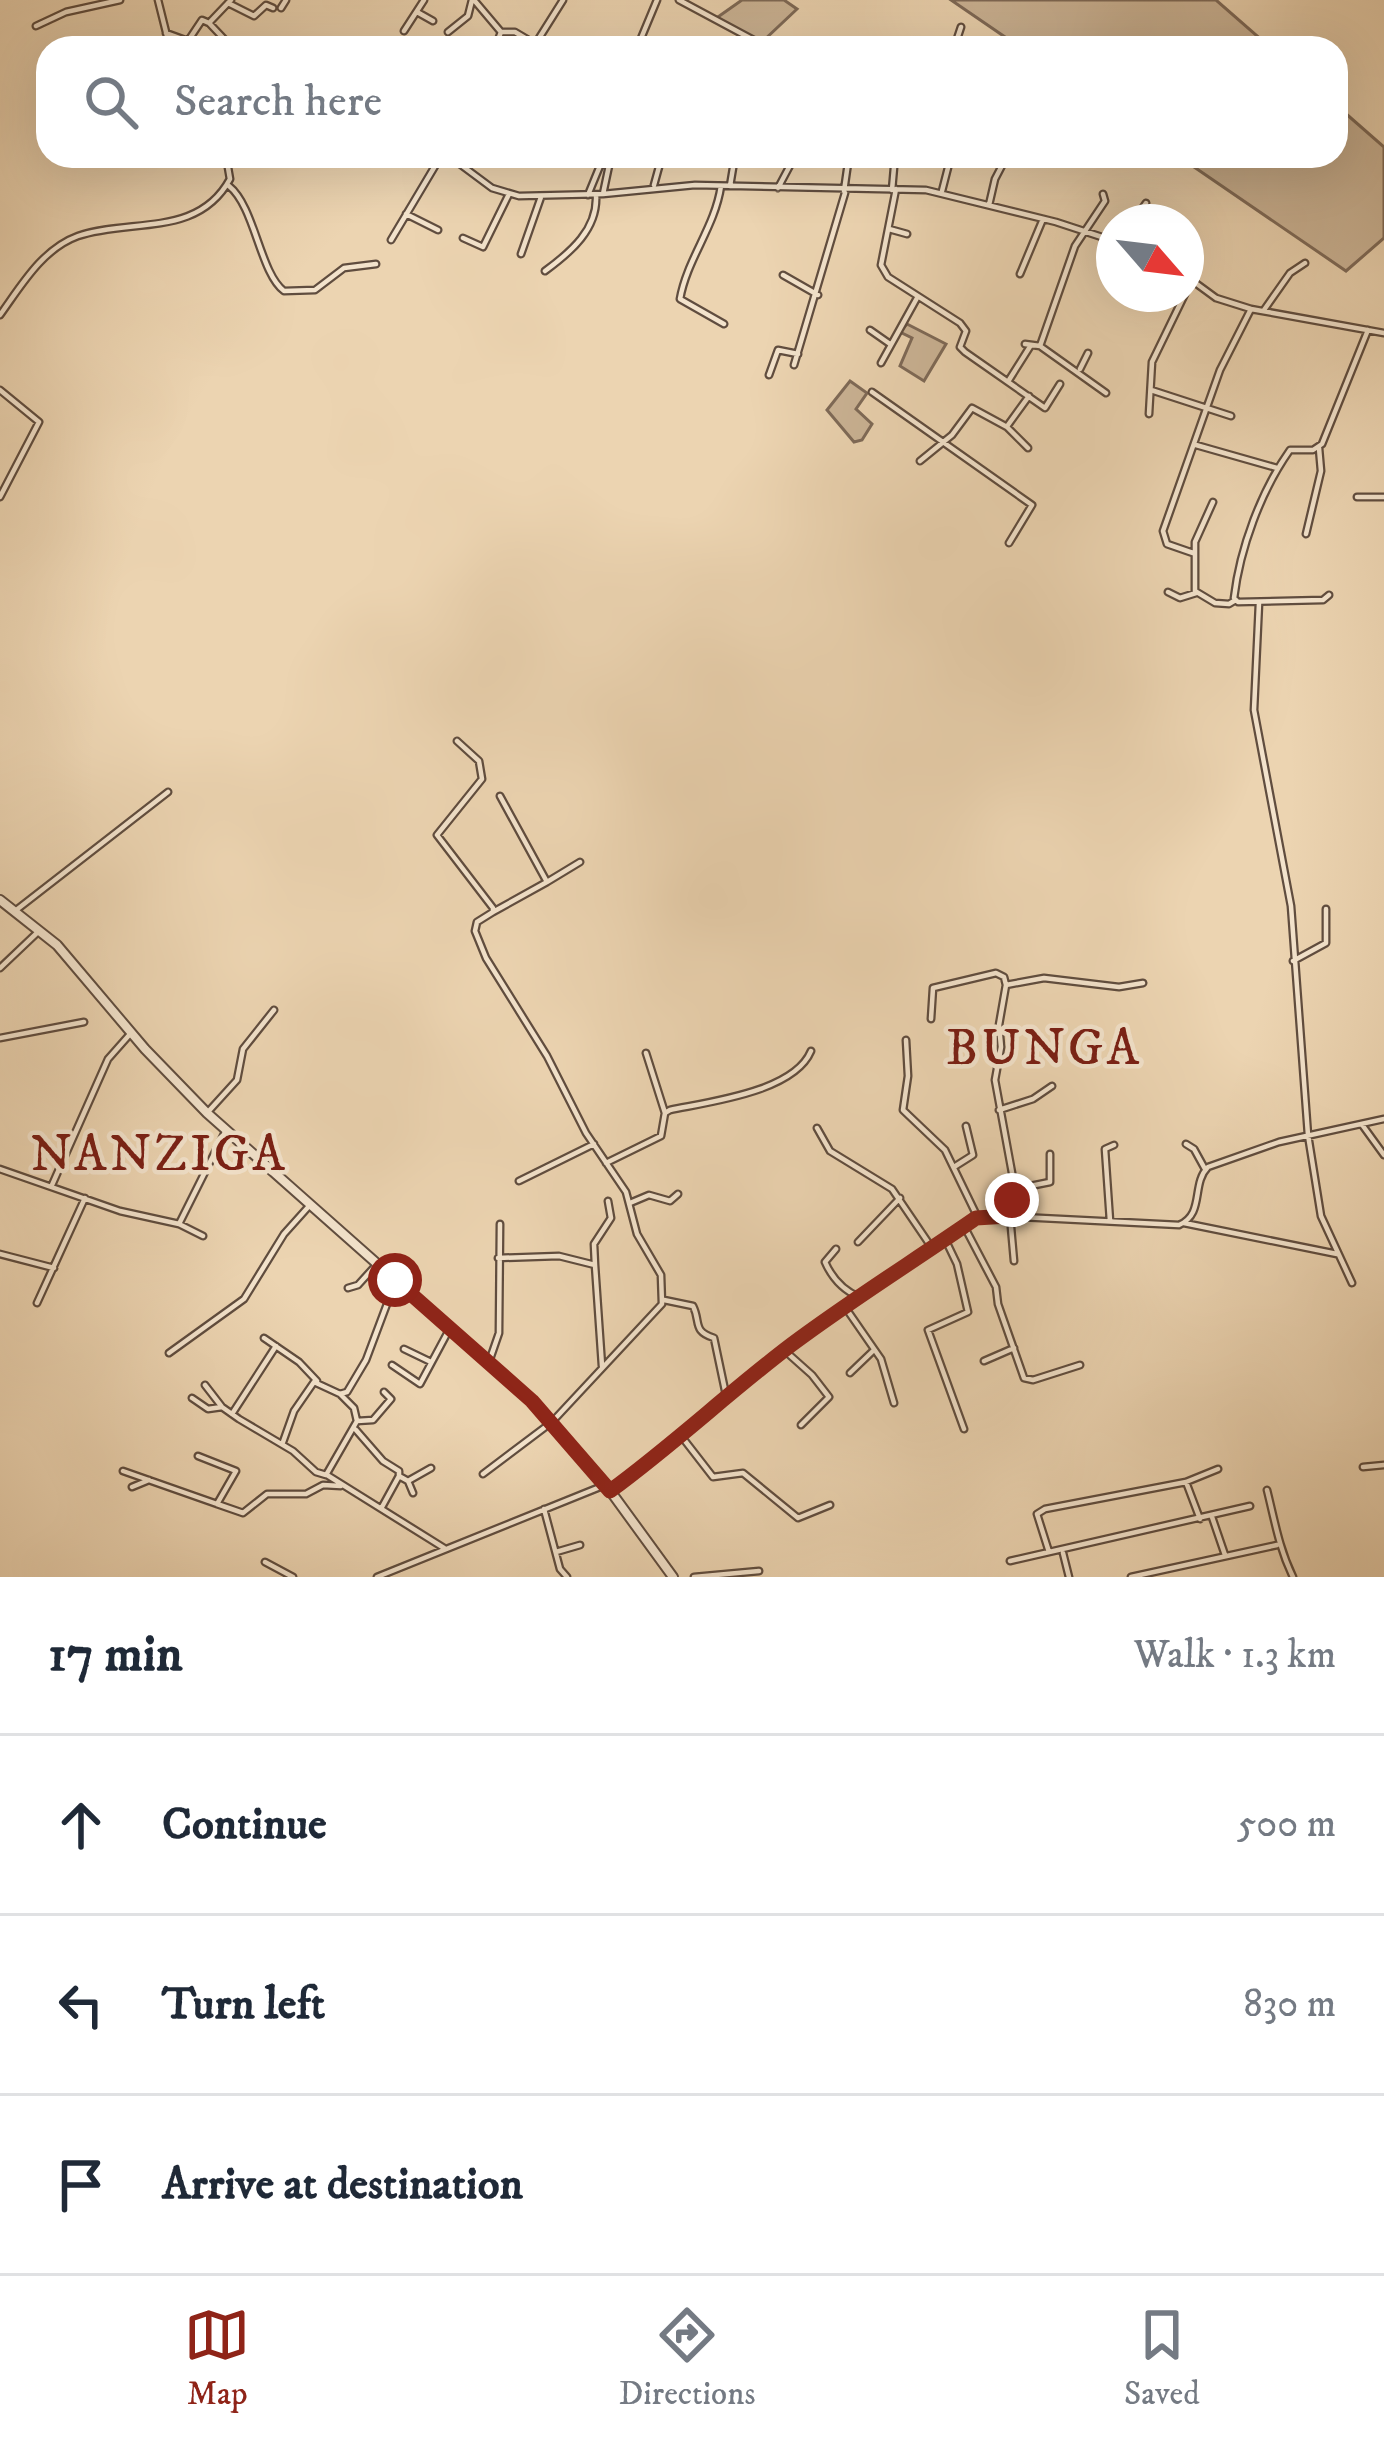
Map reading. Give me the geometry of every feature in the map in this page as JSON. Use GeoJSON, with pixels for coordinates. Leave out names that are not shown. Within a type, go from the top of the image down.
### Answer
{"type":"FeatureCollection","features":[{"type":"Feature","properties":{"kind":"street"},"geometry":{"type":"LineString","coordinates":[[35,26],[66,12],[119,0]]}},
{"type":"Feature","properties":{"kind":"street"},"geometry":{"type":"LineString","coordinates":[[158,0],[167,36]]}},
{"type":"Feature","properties":{"kind":"street"},"geometry":{"type":"LineString","coordinates":[[209,23],[230,1],[254,16],[266,5],[277,8],[286,0]]}},
{"type":"Feature","properties":{"kind":"street"},"geometry":{"type":"LineString","coordinates":[[404,31],[424,0]]}},
{"type":"Feature","properties":{"kind":"street"},"geometry":{"type":"LineString","coordinates":[[448,32],[468,16],[473,0]]}},
{"type":"Feature","properties":{"kind":"street"},"geometry":{"type":"LineString","coordinates":[[473,0],[501,32],[522,36]]}},
{"type":"Feature","properties":{"kind":"street"},"geometry":{"type":"LineString","coordinates":[[544,36],[563,0]]}},
{"type":"Feature","properties":{"kind":"street"},"geometry":{"type":"LineString","coordinates":[[642,36],[657,0]]}},
{"type":"Feature","properties":{"kind":"street"},"geometry":{"type":"LineString","coordinates":[[679,0],[746,36]]}},
{"type":"Feature","properties":{"kind":"street"},"geometry":{"type":"LineString","coordinates":[[416,11],[433,21]]}},
{"type":"Feature","properties":{"kind":"street"},"geometry":{"type":"LineString","coordinates":[[191,36],[202,20],[221,36]]}},
{"type":"Feature","properties":{"kind":"street"},"geometry":{"type":"LineString","coordinates":[[958,36],[961,27]]}},
{"type":"Feature","properties":{"kind":"street"},"geometry":{"type":"LineString","coordinates":[[500,36],[501,32]]}},
{"type":"Feature","properties":{"kind":"street"},"geometry":{"type":"LineString","coordinates":[[166,33],[174,36]]}},
{"type":"Feature","properties":{"kind":"street"},"geometry":{"type":"LineString","coordinates":[[0,315],[37,265],[64,243],[106,230],[178,220],[218,197],[227,185],[229,168]]}},
{"type":"Feature","properties":{"kind":"street"},"geometry":{"type":"LineString","coordinates":[[391,240],[437,168]]}},
{"type":"Feature","properties":{"kind":"street"},"geometry":{"type":"LineString","coordinates":[[462,168],[509,194],[541,197],[725,187],[941,193],[1096,236]]}},
{"type":"Feature","properties":{"kind":"street"},"geometry":{"type":"LineString","coordinates":[[587,195],[602,168]]}},
{"type":"Feature","properties":{"kind":"street"},"geometry":{"type":"LineString","coordinates":[[545,271],[588,231],[605,168]]}},
{"type":"Feature","properties":{"kind":"street"},"geometry":{"type":"LineString","coordinates":[[653,188],[659,168]]}},
{"type":"Feature","properties":{"kind":"street"},"geometry":{"type":"LineString","coordinates":[[724,323],[680,299],[731,168]]}},
{"type":"Feature","properties":{"kind":"street"},"geometry":{"type":"LineString","coordinates":[[778,189],[789,168]]}},
{"type":"Feature","properties":{"kind":"street"},"geometry":{"type":"LineString","coordinates":[[794,365],[818,296],[848,168]]}},
{"type":"Feature","properties":{"kind":"street"},"geometry":{"type":"LineString","coordinates":[[895,168],[883,270],[894,284],[960,323],[966,331],[960,347],[1045,408],[1060,384]]}},
{"type":"Feature","properties":{"kind":"street"},"geometry":{"type":"LineString","coordinates":[[941,193],[948,168]]}},
{"type":"Feature","properties":{"kind":"street"},"geometry":{"type":"LineString","coordinates":[[989,206],[1001,168]]}},
{"type":"Feature","properties":{"kind":"street"},"geometry":{"type":"LineString","coordinates":[[227,185],[237,192],[273,281],[284,291],[315,290],[344,268],[376,264]]}},
{"type":"Feature","properties":{"kind":"street"},"geometry":{"type":"LineString","coordinates":[[463,238],[483,247],[509,194]]}},
{"type":"Feature","properties":{"kind":"street"},"geometry":{"type":"LineString","coordinates":[[1040,346],[1075,246],[1105,201],[1103,194]]}},
{"type":"Feature","properties":{"kind":"street"},"geometry":{"type":"LineString","coordinates":[[521,254],[541,197]]}},
{"type":"Feature","properties":{"kind":"street"},"geometry":{"type":"LineString","coordinates":[[406,214],[438,230]]}},
{"type":"Feature","properties":{"kind":"street"},"geometry":{"type":"LineString","coordinates":[[1021,274],[1042,219]]}},
{"type":"Feature","properties":{"kind":"street"},"geometry":{"type":"LineString","coordinates":[[888,229],[907,234]]}},
{"type":"Feature","properties":{"kind":"street"},"geometry":{"type":"LineString","coordinates":[[1264,310],[1290,273],[1305,263]]}},
{"type":"Feature","properties":{"kind":"street"},"geometry":{"type":"LineString","coordinates":[[783,275],[818,296]]}},
{"type":"Feature","properties":{"kind":"street"},"geometry":{"type":"LineString","coordinates":[[1204,289],[1251,309],[1384,333]]}},
{"type":"Feature","properties":{"kind":"street"},"geometry":{"type":"LineString","coordinates":[[881,363],[917,298]]}},
{"type":"Feature","properties":{"kind":"street"},"geometry":{"type":"LineString","coordinates":[[1193,553],[1167,544],[1163,531],[1220,370],[1251,309]]}},
{"type":"Feature","properties":{"kind":"street"},"geometry":{"type":"LineString","coordinates":[[1149,414],[1152,362],[1177,312]]}},
{"type":"Feature","properties":{"kind":"street"},"geometry":{"type":"LineString","coordinates":[[870,330],[891,344]]}},
{"type":"Feature","properties":{"kind":"street"},"geometry":{"type":"LineString","coordinates":[[1306,534],[1321,471],[1318,448],[1368,330]]}},
{"type":"Feature","properties":{"kind":"street"},"geometry":{"type":"LineString","coordinates":[[1009,380],[1028,345],[1040,346],[1106,393]]}},
{"type":"Feature","properties":{"kind":"street"},"geometry":{"type":"LineString","coordinates":[[770,375],[778,350],[798,354]]}},
{"type":"Feature","properties":{"kind":"street"},"geometry":{"type":"LineString","coordinates":[[1078,370],[1088,353]]}},
{"type":"Feature","properties":{"kind":"street"},"geometry":{"type":"LineString","coordinates":[[0,390],[39,422],[0,497]]}},
{"type":"Feature","properties":{"kind":"street"},"geometry":{"type":"LineString","coordinates":[[1151,390],[1231,416]]}},
{"type":"Feature","properties":{"kind":"street"},"geometry":{"type":"LineString","coordinates":[[872,392],[1032,505],[1009,543]]}},
{"type":"Feature","properties":{"kind":"street"},"geometry":{"type":"LineString","coordinates":[[1006,428],[1029,396]]}},
{"type":"Feature","properties":{"kind":"street"},"geometry":{"type":"LineString","coordinates":[[920,461],[944,443],[972,407],[1028,448]]}},
{"type":"Feature","properties":{"kind":"street"},"geometry":{"type":"LineString","coordinates":[[1196,445],[1278,468]]}},
{"type":"Feature","properties":{"kind":"street"},"geometry":{"type":"LineString","coordinates":[[1234,601],[1244,549],[1278,468],[1290,450],[1318,448]]}},
{"type":"Feature","properties":{"kind":"street"},"geometry":{"type":"LineString","coordinates":[[1357,497],[1384,496]]}},
{"type":"Feature","properties":{"kind":"street"},"geometry":{"type":"LineString","coordinates":[[1196,593],[1198,569],[1193,553],[1213,502]]}},
{"type":"Feature","properties":{"kind":"street"},"geometry":{"type":"LineString","coordinates":[[1168,592],[1180,598],[1196,593],[1229,604],[1323,600],[1329,595]]}},
{"type":"Feature","properties":{"kind":"street"},"geometry":{"type":"LineString","coordinates":[[1259,603],[1254,710],[1288,888],[1309,1135],[1321,1216],[1352,1283]]}},
{"type":"Feature","properties":{"kind":"street"},"geometry":{"type":"LineString","coordinates":[[458,741],[479,761],[482,779],[437,835],[493,912]]}},
{"type":"Feature","properties":{"kind":"street"},"geometry":{"type":"LineString","coordinates":[[14,911],[168,792]]}},
{"type":"Feature","properties":{"kind":"street"},"geometry":{"type":"LineString","coordinates":[[500,796],[547,882]]}},
{"type":"Feature","properties":{"kind":"street"},"geometry":{"type":"LineString","coordinates":[[483,1474],[565,1412],[602,1366],[634,1338],[662,1300],[661,1275],[637,1234],[630,1203],[475,931],[477,922],[580,862]]}},
{"type":"Feature","properties":{"kind":"street"},"geometry":{"type":"LineString","coordinates":[[0,899],[92,983],[130,1033],[207,1113],[552,1422],[673,1577]]}},
{"type":"Feature","properties":{"kind":"street"},"geometry":{"type":"LineString","coordinates":[[1293,961],[1326,943],[1326,909]]}},
{"type":"Feature","properties":{"kind":"street"},"geometry":{"type":"LineString","coordinates":[[0,968],[39,931]]}},
{"type":"Feature","properties":{"kind":"street"},"geometry":{"type":"LineString","coordinates":[[931,1019],[933,988],[1000,973],[1006,986],[995,1080],[1015,1189],[1009,1216],[1014,1261]]}},
{"type":"Feature","properties":{"kind":"street"},"geometry":{"type":"LineString","coordinates":[[1006,986],[1044,978],[1118,987],[1143,983]]}},
{"type":"Feature","properties":{"kind":"street"},"geometry":{"type":"LineString","coordinates":[[207,1113],[237,1080],[243,1049],[274,1010]]}},
{"type":"Feature","properties":{"kind":"street"},"geometry":{"type":"LineString","coordinates":[[0,1038],[84,1022]]}},
{"type":"Feature","properties":{"kind":"street"},"geometry":{"type":"LineString","coordinates":[[52,1185],[108,1059],[130,1033]]}},
{"type":"Feature","properties":{"kind":"street"},"geometry":{"type":"LineString","coordinates":[[906,1040],[903,1110],[940,1144],[978,1218]]}},
{"type":"Feature","properties":{"kind":"street"},"geometry":{"type":"LineString","coordinates":[[664,1113],[735,1098],[798,1069],[811,1051]]}},
{"type":"Feature","properties":{"kind":"street"},"geometry":{"type":"LineString","coordinates":[[606,1163],[661,1136],[664,1113],[646,1053]]}},
{"type":"Feature","properties":{"kind":"street"},"geometry":{"type":"LineString","coordinates":[[999,1110],[1033,1099],[1052,1086]]}},
{"type":"Feature","properties":{"kind":"street"},"geometry":{"type":"LineString","coordinates":[[1205,1169],[1309,1135],[1384,1119]]}},
{"type":"Feature","properties":{"kind":"street"},"geometry":{"type":"LineString","coordinates":[[954,1167],[972,1158],[966,1126]]}},
{"type":"Feature","properties":{"kind":"street"},"geometry":{"type":"LineString","coordinates":[[1363,1126],[1384,1154]]}},
{"type":"Feature","properties":{"kind":"street"},"geometry":{"type":"LineString","coordinates":[[818,1128],[830,1151],[892,1189],[932,1248]]}},
{"type":"Feature","properties":{"kind":"street"},"geometry":{"type":"LineString","coordinates":[[179,1223],[226,1130]]}},
{"type":"Feature","properties":{"kind":"street"},"geometry":{"type":"LineString","coordinates":[[519,1181],[594,1144]]}},
{"type":"Feature","properties":{"kind":"street"},"geometry":{"type":"LineString","coordinates":[[1184,1223],[1194,1212],[1205,1169],[1186,1144]]}},
{"type":"Feature","properties":{"kind":"street"},"geometry":{"type":"LineString","coordinates":[[1110,1221],[1105,1149],[1114,1145]]}},
{"type":"Feature","properties":{"kind":"street"},"geometry":{"type":"LineString","coordinates":[[1015,1189],[1049,1184],[1050,1154]]}},
{"type":"Feature","properties":{"kind":"street"},"geometry":{"type":"LineString","coordinates":[[0,1169],[137,1216],[179,1223],[203,1236]]}},
{"type":"Feature","properties":{"kind":"street"},"geometry":{"type":"LineString","coordinates":[[630,1203],[649,1196],[670,1201],[678,1194]]}},
{"type":"Feature","properties":{"kind":"street"},"geometry":{"type":"LineString","coordinates":[[37,1303],[86,1198]]}},
{"type":"Feature","properties":{"kind":"street"},"geometry":{"type":"LineString","coordinates":[[858,1242],[899,1198]]}},
{"type":"Feature","properties":{"kind":"street"},"geometry":{"type":"LineString","coordinates":[[602,1366],[594,1244],[611,1218],[608,1202]]}},
{"type":"Feature","properties":{"kind":"street"},"geometry":{"type":"LineString","coordinates":[[169,1353],[244,1298],[284,1234],[310,1205]]}},
{"type":"Feature","properties":{"kind":"street"},"geometry":{"type":"LineString","coordinates":[[377,1577],[444,1547],[608,1488],[682,1437],[784,1350],[978,1218],[1184,1223],[1339,1255]]}},
{"type":"Feature","properties":{"kind":"street"},"geometry":{"type":"LineString","coordinates":[[489,1362],[499,1333],[500,1224]]}},
{"type":"Feature","properties":{"kind":"street"},"geometry":{"type":"LineString","coordinates":[[964,1226],[996,1287],[1028,1381],[1080,1365]]}},
{"type":"Feature","properties":{"kind":"street"},"geometry":{"type":"LineString","coordinates":[[945,1239],[957,1264],[968,1312],[928,1330],[964,1429]]}},
{"type":"Feature","properties":{"kind":"street"},"geometry":{"type":"LineString","coordinates":[[836,1249],[825,1262],[827,1267],[836,1281],[859,1298]]}},
{"type":"Feature","properties":{"kind":"street"},"geometry":{"type":"LineString","coordinates":[[0,1254],[54,1268]]}},
{"type":"Feature","properties":{"kind":"street"},"geometry":{"type":"LineString","coordinates":[[498,1258],[559,1256],[595,1265]]}},
{"type":"Feature","properties":{"kind":"street"},"geometry":{"type":"LineString","coordinates":[[348,1288],[358,1285],[377,1264]]}},
{"type":"Feature","properties":{"kind":"street"},"geometry":{"type":"LineString","coordinates":[[344,1395],[366,1360],[395,1280]]}},
{"type":"Feature","properties":{"kind":"street"},"geometry":{"type":"LineString","coordinates":[[662,1300],[693,1306],[695,1326],[701,1334],[714,1337],[726,1395]]}},
{"type":"Feature","properties":{"kind":"street"},"geometry":{"type":"LineString","coordinates":[[845,1307],[881,1359],[894,1403]]}},
{"type":"Feature","properties":{"kind":"street"},"geometry":{"type":"LineString","coordinates":[[392,1365],[420,1384],[450,1328]]}},
{"type":"Feature","properties":{"kind":"street"},"geometry":{"type":"LineString","coordinates":[[264,1338],[317,1381],[344,1395],[358,1414],[326,1474]]}},
{"type":"Feature","properties":{"kind":"street"},"geometry":{"type":"LineString","coordinates":[[232,1414],[275,1346]]}},
{"type":"Feature","properties":{"kind":"street"},"geometry":{"type":"LineString","coordinates":[[984,1361],[1014,1348]]}},
{"type":"Feature","properties":{"kind":"street"},"geometry":{"type":"LineString","coordinates":[[404,1349],[430,1362]]}},
{"type":"Feature","properties":{"kind":"street"},"geometry":{"type":"LineString","coordinates":[[784,1350],[829,1397],[801,1425]]}},
{"type":"Feature","properties":{"kind":"street"},"geometry":{"type":"LineString","coordinates":[[850,1373],[874,1350]]}},
{"type":"Feature","properties":{"kind":"street"},"geometry":{"type":"LineString","coordinates":[[282,1444],[294,1411],[317,1381]]}},
{"type":"Feature","properties":{"kind":"street"},"geometry":{"type":"LineString","coordinates":[[206,1385],[222,1407],[282,1444],[316,1472],[444,1547]]}},
{"type":"Feature","properties":{"kind":"street"},"geometry":{"type":"LineString","coordinates":[[356,1424],[373,1420],[392,1399],[384,1392]]}},
{"type":"Feature","properties":{"kind":"street"},"geometry":{"type":"LineString","coordinates":[[192,1398],[208,1409],[222,1407]]}},
{"type":"Feature","properties":{"kind":"street"},"geometry":{"type":"LineString","coordinates":[[356,1424],[413,1492]]}},
{"type":"Feature","properties":{"kind":"street"},"geometry":{"type":"LineString","coordinates":[[682,1437],[713,1477],[743,1473],[798,1519],[830,1505]]}},
{"type":"Feature","properties":{"kind":"street"},"geometry":{"type":"LineString","coordinates":[[198,1456],[236,1471],[217,1504]]}},
{"type":"Feature","properties":{"kind":"street"},"geometry":{"type":"LineString","coordinates":[[1363,1467],[1384,1465]]}},
{"type":"Feature","properties":{"kind":"street"},"geometry":{"type":"LineString","coordinates":[[408,1481],[431,1468]]}},
{"type":"Feature","properties":{"kind":"street"},"geometry":{"type":"LineString","coordinates":[[1049,1552],[1037,1514],[1046,1509],[1186,1482],[1218,1469]]}},
{"type":"Feature","properties":{"kind":"street"},"geometry":{"type":"LineString","coordinates":[[123,1471],[243,1513],[267,1494],[306,1494],[322,1485],[341,1486]]}},
{"type":"Feature","properties":{"kind":"street"},"geometry":{"type":"LineString","coordinates":[[382,1507],[399,1476]]}},
{"type":"Feature","properties":{"kind":"street"},"geometry":{"type":"LineString","coordinates":[[132,1486],[149,1480]]}},
{"type":"Feature","properties":{"kind":"street"},"geometry":{"type":"LineString","coordinates":[[1186,1482],[1200,1519]]}},
{"type":"Feature","properties":{"kind":"street"},"geometry":{"type":"LineString","coordinates":[[1267,1490],[1277,1545],[1293,1577]]}},
{"type":"Feature","properties":{"kind":"street"},"geometry":{"type":"LineString","coordinates":[[1010,1561],[1250,1506]]}},
{"type":"Feature","properties":{"kind":"street"},"geometry":{"type":"LineString","coordinates":[[544,1509],[567,1577]]}},
{"type":"Feature","properties":{"kind":"street"},"geometry":{"type":"LineString","coordinates":[[1212,1517],[1225,1555]]}},
{"type":"Feature","properties":{"kind":"street"},"geometry":{"type":"LineString","coordinates":[[556,1552],[580,1544]]}},
{"type":"Feature","properties":{"kind":"street"},"geometry":{"type":"LineString","coordinates":[[1130,1577],[1277,1545]]}},
{"type":"Feature","properties":{"kind":"street"},"geometry":{"type":"LineString","coordinates":[[1063,1551],[1069,1577]]}},
{"type":"Feature","properties":{"kind":"street"},"geometry":{"type":"LineString","coordinates":[[265,1562],[293,1577]]}},
{"type":"Feature","properties":{"kind":"street"},"geometry":{"type":"LineString","coordinates":[[694,1577],[759,1570]]}},
{"type":"Feature","properties":{"kind":"shaded area"},"geometry":{"type":"Polygon","coordinates":[[[742,0],[784,0],[797,9],[768,36],[750,36],[715,19],[742,0]]]}},
{"type":"Feature","properties":{"kind":"shaded area"},"geometry":{"type":"Polygon","coordinates":[[[951,0],[1216,0],[1257,36],[1004,36],[951,0]]]}},
{"type":"Feature","properties":{"kind":"shaded area"},"geometry":{"type":"Polygon","coordinates":[[[1348,116],[1384,147],[1384,238],[1346,271],[1196,168],[1348,168],[1348,116]]]}},
{"type":"Feature","properties":{"kind":"shaded area"},"geometry":{"type":"Polygon","coordinates":[[[907,324],[946,344],[924,381],[900,366],[912,338],[900,332],[907,324]]]}},
{"type":"Feature","properties":{"kind":"shaded area"},"geometry":{"type":"Polygon","coordinates":[[[850,381],[867,393],[856,409],[872,424],[862,440],[854,442],[827,410],[850,381]]]}},
{"type":"Feature","properties":{"kind":"district","name":"BUNGA"},"geometry":{"type":"Point","coordinates":[1044,1046]}},
{"type":"Feature","properties":{"kind":"district","name":"NANZIGA"},"geometry":{"type":"Point","coordinates":[159,1152]}},
{"type":"Feature","properties":{"kind":"route"},"geometry":{"type":"LineString","coordinates":[[395,1280],[532,1401],[610,1491],[788,1347],[976,1218],[1008,1216],[1012,1200]]}}]}
